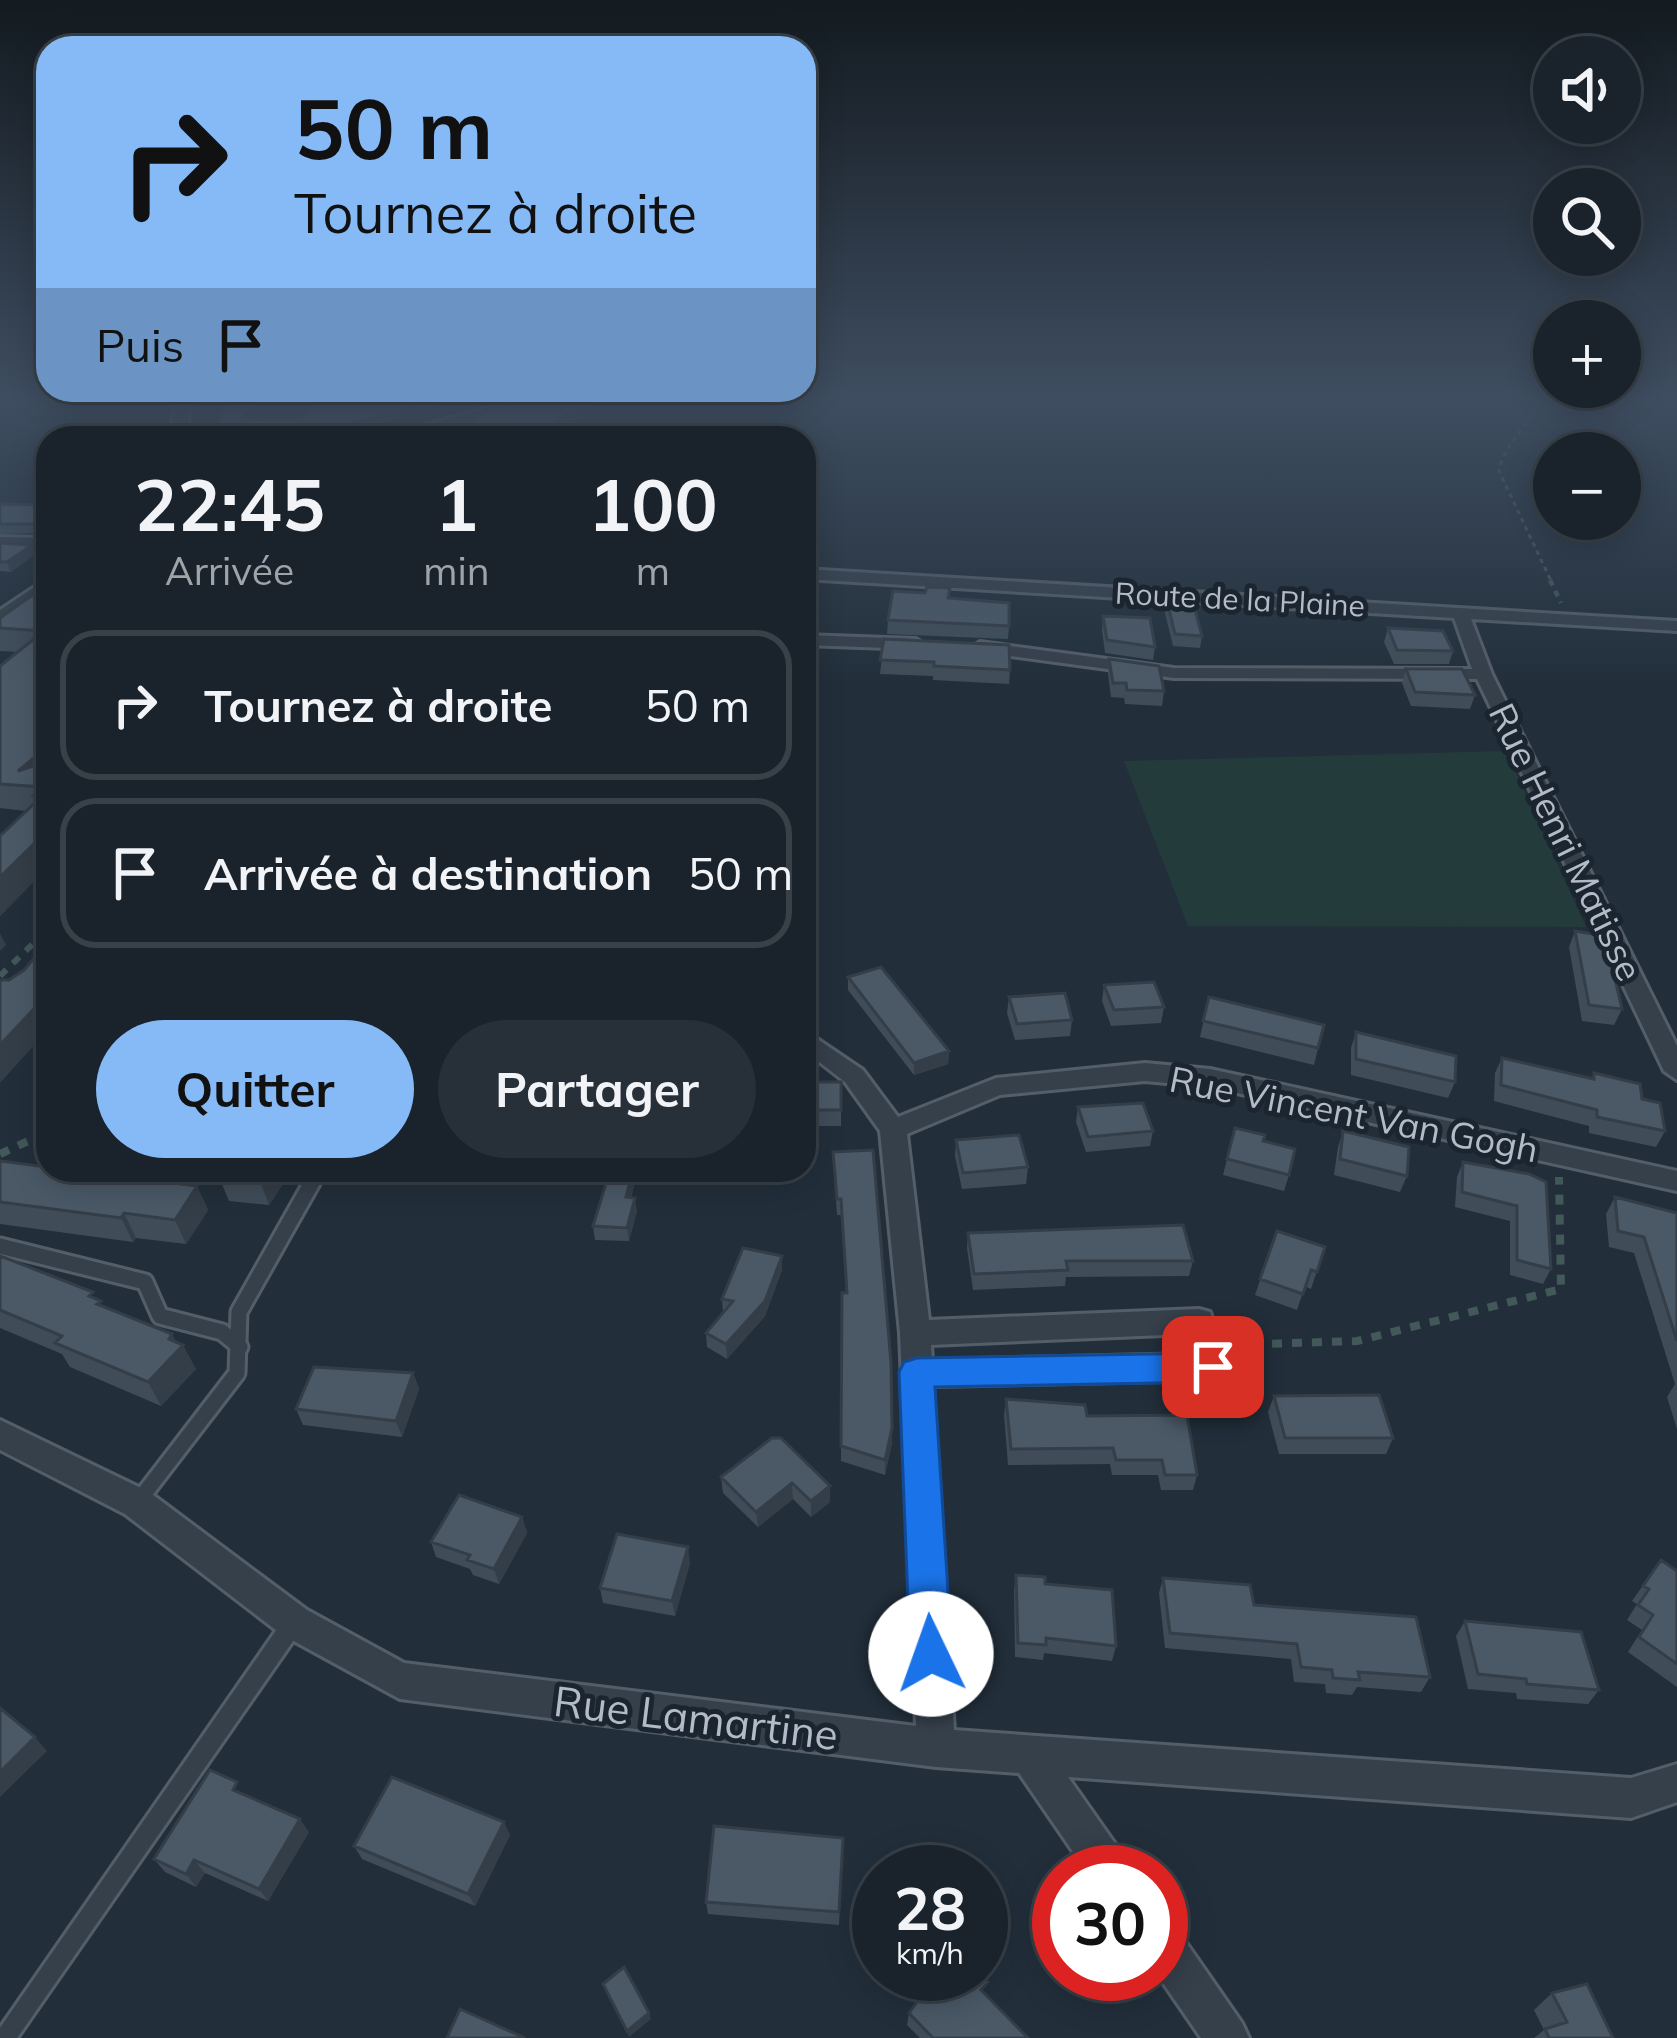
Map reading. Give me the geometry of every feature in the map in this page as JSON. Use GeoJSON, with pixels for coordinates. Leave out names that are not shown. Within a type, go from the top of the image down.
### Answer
{"type":"FeatureCollection","features":[{"type":"Feature","properties":{"kind":"street"},"geometry":{"type":"LineString","coordinates":[[0,542],[36,544]]}},
{"type":"Feature","properties":{"kind":"street","name":"Route de la Plaine"},"geometry":{"type":"LineString","coordinates":[[816,575],[1677,626]]}},
{"type":"Feature","properties":{"kind":"street"},"geometry":{"type":"LineString","coordinates":[[0,619],[36,593]]}},
{"type":"Feature","properties":{"kind":"street","name":"Rue Henri Matisse"},"geometry":{"type":"LineString","coordinates":[[1460,612],[1483,674],[1676,1066]]}},
{"type":"Feature","properties":{"kind":"street"},"geometry":{"type":"LineString","coordinates":[[816,640],[935,645]]}},
{"type":"Feature","properties":{"kind":"street"},"geometry":{"type":"LineString","coordinates":[[957,646],[1174,673],[1483,674]]}},
{"type":"Feature","properties":{"kind":"street"},"geometry":{"type":"LineString","coordinates":[[816,1047],[854,1076],[893,1129],[915,1333],[936,1748]]}},
{"type":"Feature","properties":{"kind":"street","name":"Rue Vincent Van Gogh"},"geometry":{"type":"LineString","coordinates":[[893,1129],[996,1087],[1145,1072],[1210,1078],[1677,1181]]}},
{"type":"Feature","properties":{"kind":"street"},"geometry":{"type":"LineString","coordinates":[[915,1333],[1199,1321],[1213,1367],[917,1372]]}},
{"type":"Feature","properties":{"kind":"street","name":"Rue Lamartine"},"geometry":{"type":"LineString","coordinates":[[0,1434],[137,1503],[294,1622],[400,1682],[1030,1756],[1631,1798],[1677,1783]]}},
{"type":"Feature","properties":{"kind":"street"},"geometry":{"type":"LineString","coordinates":[[1030,1756],[1092,1845]]}},
{"type":"Feature","properties":{"kind":"street"},"geometry":{"type":"LineString","coordinates":[[1188,1982],[1227,2038]]}},
{"type":"Feature","properties":{"kind":"lane"},"geometry":{"type":"LineString","coordinates":[[137,1503],[237,1373],[238,1312],[312,1182]]}},
{"type":"Feature","properties":{"kind":"lane"},"geometry":{"type":"LineString","coordinates":[[0,1246],[145,1282],[160,1316],[222,1332],[240,1347]]}},
{"type":"Feature","properties":{"kind":"lane"},"geometry":{"type":"LineString","coordinates":[[5,2038],[294,1622]]}},
{"type":"Feature","properties":{"kind":"path"},"geometry":{"type":"LineString","coordinates":[[1510,494],[1560,596],[1564,618]]}},
{"type":"Feature","properties":{"kind":"path"},"geometry":{"type":"LineString","coordinates":[[0,976],[36,941]]}},
{"type":"Feature","properties":{"kind":"path"},"geometry":{"type":"LineString","coordinates":[[0,1154],[36,1138]]}},
{"type":"Feature","properties":{"kind":"path"},"geometry":{"type":"LineString","coordinates":[[1206,1343],[1357,1341],[1561,1289],[1558,1155]]}},
{"type":"Feature","properties":{"kind":"green space"},"geometry":{"type":"Polygon","coordinates":[[[1506,751],[1586,927],[1188,926],[1124,761],[1506,751]]]}},
{"type":"Feature","properties":{"kind":"building"},"geometry":{"type":"Polygon","coordinates":[[[0,504],[36,505],[36,524],[0,524],[0,504]]]}},
{"type":"Feature","properties":{"kind":"building"},"geometry":{"type":"Polygon","coordinates":[[[0,543],[32,545],[0,562],[0,543]]]}},
{"type":"Feature","properties":{"kind":"building"},"geometry":{"type":"Polygon","coordinates":[[[927,587],[950,588],[948,598],[1009,603],[1009,626],[888,620],[893,591],[925,593],[927,587]]]}},
{"type":"Feature","properties":{"kind":"building"},"geometry":{"type":"Polygon","coordinates":[[[36,592],[36,630],[0,628],[0,618],[36,592]]]}},
{"type":"Feature","properties":{"kind":"building"},"geometry":{"type":"Polygon","coordinates":[[[1167,601],[1193,602],[1202,636],[1175,634],[1167,601]]]}},
{"type":"Feature","properties":{"kind":"building"},"geometry":{"type":"Polygon","coordinates":[[[1103,616],[1150,618],[1155,647],[1107,640],[1103,616]]]}},
{"type":"Feature","properties":{"kind":"building"},"geometry":{"type":"Polygon","coordinates":[[[1388,628],[1443,631],[1453,651],[1397,650],[1388,628]]]}},
{"type":"Feature","properties":{"kind":"building"},"geometry":{"type":"Polygon","coordinates":[[[36,637],[36,756],[18,771],[36,765],[36,787],[0,784],[0,666],[36,637]]]}},
{"type":"Feature","properties":{"kind":"building"},"geometry":{"type":"Polygon","coordinates":[[[884,639],[1009,645],[1010,670],[880,660],[884,639]]]}},
{"type":"Feature","properties":{"kind":"building"},"geometry":{"type":"Polygon","coordinates":[[[1109,659],[1159,666],[1164,691],[1127,690],[1126,683],[1113,683],[1109,659]]]}},
{"type":"Feature","properties":{"kind":"building"},"geometry":{"type":"Polygon","coordinates":[[[1406,669],[1462,669],[1475,695],[1415,692],[1406,669]]]}},
{"type":"Feature","properties":{"kind":"building"},"geometry":{"type":"Polygon","coordinates":[[[36,802],[36,842],[0,877],[0,836],[36,802]]]}},
{"type":"Feature","properties":{"kind":"building"},"geometry":{"type":"Polygon","coordinates":[[[1575,931],[1605,936],[1622,1009],[1589,1005],[1575,931]]]}},
{"type":"Feature","properties":{"kind":"building"},"geometry":{"type":"Polygon","coordinates":[[[36,956],[36,1007],[0,1045],[0,982],[24,970],[36,956]]]}},
{"type":"Feature","properties":{"kind":"building"},"geometry":{"type":"Polygon","coordinates":[[[881,967],[949,1051],[914,1063],[848,977],[881,967]]]}},
{"type":"Feature","properties":{"kind":"building"},"geometry":{"type":"Polygon","coordinates":[[[1154,982],[1164,1007],[1114,1010],[1104,985],[1154,982]]]}},
{"type":"Feature","properties":{"kind":"building"},"geometry":{"type":"Polygon","coordinates":[[[1065,993],[1072,1020],[1017,1024],[1009,997],[1065,993]]]}},
{"type":"Feature","properties":{"kind":"building"},"geometry":{"type":"Polygon","coordinates":[[[1209,997],[1324,1025],[1318,1048],[1203,1021],[1209,997]]]}},
{"type":"Feature","properties":{"kind":"building"},"geometry":{"type":"Polygon","coordinates":[[[1356,1032],[1456,1056],[1455,1082],[1356,1059],[1356,1032]]]}},
{"type":"Feature","properties":{"kind":"building"},"geometry":{"type":"Polygon","coordinates":[[[1502,1058],[1594,1079],[1594,1073],[1640,1084],[1642,1099],[1660,1103],[1665,1131],[1597,1117],[1597,1110],[1501,1085],[1502,1058]]]}},
{"type":"Feature","properties":{"kind":"building"},"geometry":{"type":"Polygon","coordinates":[[[816,1082],[841,1082],[841,1110],[816,1110],[816,1082]]]}},
{"type":"Feature","properties":{"kind":"building"},"geometry":{"type":"Polygon","coordinates":[[[1143,1103],[1153,1131],[1088,1137],[1078,1107],[1143,1103]]]}},
{"type":"Feature","properties":{"kind":"building"},"geometry":{"type":"Polygon","coordinates":[[[1235,1128],[1295,1149],[1289,1175],[1227,1159],[1235,1128]]]}},
{"type":"Feature","properties":{"kind":"building"},"geometry":{"type":"Polygon","coordinates":[[[1343,1131],[1409,1147],[1407,1176],[1340,1159],[1343,1131]]]}},
{"type":"Feature","properties":{"kind":"building"},"geometry":{"type":"Polygon","coordinates":[[[1019,1135],[1028,1167],[963,1173],[956,1140],[1019,1135]]]}},
{"type":"Feature","properties":{"kind":"building"},"geometry":{"type":"Polygon","coordinates":[[[873,1150],[891,1363],[892,1428],[885,1460],[841,1446],[842,1293],[847,1293],[833,1152],[873,1150]]]}},
{"type":"Feature","properties":{"kind":"building"},"geometry":{"type":"Polygon","coordinates":[[[0,1161],[36,1166],[36,1182],[197,1186],[175,1220],[0,1202],[0,1161]]]}},
{"type":"Feature","properties":{"kind":"building"},"geometry":{"type":"Polygon","coordinates":[[[1463,1162],[1529,1174],[1546,1182],[1551,1269],[1517,1260],[1517,1206],[1462,1192],[1463,1162]]]}},
{"type":"Feature","properties":{"kind":"building"},"geometry":{"type":"Polygon","coordinates":[[[606,1182],[630,1182],[626,1197],[635,1198],[627,1228],[593,1226],[606,1182]]]}},
{"type":"Feature","properties":{"kind":"building"},"geometry":{"type":"Polygon","coordinates":[[[1615,1197],[1677,1213],[1677,1341],[1644,1237],[1618,1231],[1615,1197]]]}},
{"type":"Feature","properties":{"kind":"building"},"geometry":{"type":"Polygon","coordinates":[[[1183,1225],[1193,1261],[1066,1261],[1068,1270],[974,1274],[968,1233],[1183,1225]]]}},
{"type":"Feature","properties":{"kind":"building"},"geometry":{"type":"Polygon","coordinates":[[[1277,1231],[1325,1247],[1303,1294],[1260,1279],[1277,1231]]]}},
{"type":"Feature","properties":{"kind":"building"},"geometry":{"type":"Polygon","coordinates":[[[743,1248],[782,1256],[765,1301],[726,1344],[706,1333],[733,1301],[722,1299],[743,1248]]]}},
{"type":"Feature","properties":{"kind":"building"},"geometry":{"type":"Polygon","coordinates":[[[0,1256],[93,1292],[89,1296],[101,1301],[97,1304],[172,1334],[169,1339],[183,1345],[148,1382],[55,1343],[62,1336],[0,1310],[0,1256]]]}},
{"type":"Feature","properties":{"kind":"building"},"geometry":{"type":"Polygon","coordinates":[[[314,1367],[413,1373],[396,1421],[296,1409],[314,1367]]]}},
{"type":"Feature","properties":{"kind":"building"},"geometry":{"type":"Polygon","coordinates":[[[1379,1395],[1393,1438],[1285,1438],[1274,1396],[1379,1395]]]}},
{"type":"Feature","properties":{"kind":"building"},"geometry":{"type":"Polygon","coordinates":[[[1006,1399],[1085,1405],[1087,1416],[1187,1415],[1197,1475],[1165,1475],[1162,1460],[1116,1460],[1113,1448],[1011,1449],[1006,1399]]]}},
{"type":"Feature","properties":{"kind":"building"},"geometry":{"type":"Polygon","coordinates":[[[772,1438],[781,1438],[830,1486],[811,1501],[792,1483],[756,1512],[721,1477],[772,1438]]]}},
{"type":"Feature","properties":{"kind":"building"},"geometry":{"type":"Polygon","coordinates":[[[459,1495],[522,1517],[494,1569],[431,1542],[459,1495]]]}},
{"type":"Feature","properties":{"kind":"building"},"geometry":{"type":"Polygon","coordinates":[[[617,1534],[688,1547],[672,1601],[600,1588],[617,1534]]]}},
{"type":"Feature","properties":{"kind":"building"},"geometry":{"type":"Polygon","coordinates":[[[1661,1560],[1677,1571],[1677,1664],[1639,1637],[1653,1615],[1638,1605],[1649,1589],[1643,1586],[1661,1560]]]}},
{"type":"Feature","properties":{"kind":"building"},"geometry":{"type":"Polygon","coordinates":[[[1016,1575],[1045,1577],[1045,1584],[1112,1590],[1116,1646],[1046,1638],[1046,1645],[1018,1643],[1016,1575]]]}},
{"type":"Feature","properties":{"kind":"building"},"geometry":{"type":"Polygon","coordinates":[[[1163,1578],[1250,1585],[1254,1605],[1416,1617],[1430,1677],[1358,1672],[1360,1680],[1333,1678],[1332,1670],[1301,1667],[1297,1644],[1170,1633],[1163,1578]]]}},
{"type":"Feature","properties":{"kind":"building"},"geometry":{"type":"Polygon","coordinates":[[[1465,1621],[1581,1632],[1599,1690],[1478,1674],[1465,1621]]]}},
{"type":"Feature","properties":{"kind":"building"},"geometry":{"type":"Polygon","coordinates":[[[0,1708],[35,1737],[0,1772],[0,1708]]]}},
{"type":"Feature","properties":{"kind":"building"},"geometry":{"type":"Polygon","coordinates":[[[210,1770],[237,1782],[233,1790],[300,1819],[259,1889],[194,1860],[186,1874],[154,1859],[210,1770]]]}},
{"type":"Feature","properties":{"kind":"building"},"geometry":{"type":"Polygon","coordinates":[[[392,1777],[504,1822],[468,1894],[354,1846],[392,1777]]]}},
{"type":"Feature","properties":{"kind":"building"},"geometry":{"type":"Polygon","coordinates":[[[714,1826],[843,1838],[839,1912],[706,1902],[714,1826]]]}},
{"type":"Feature","properties":{"kind":"building"},"geometry":{"type":"Polygon","coordinates":[[[624,1967],[649,2013],[627,2031],[603,1984],[624,1967]]]}},
{"type":"Feature","properties":{"kind":"building"},"geometry":{"type":"Polygon","coordinates":[[[1587,1984],[1613,2038],[1549,2038],[1545,2029],[1567,2022],[1552,1993],[1587,1984]]]}},
{"type":"Feature","properties":{"kind":"building"},"geometry":{"type":"Polygon","coordinates":[[[918,2001],[992,2001],[1028,2038],[933,2038],[909,2013],[918,2001]]]}},
{"type":"Feature","properties":{"kind":"building"},"geometry":{"type":"Polygon","coordinates":[[[460,2009],[525,2038],[447,2038],[460,2009]]]}},
{"type":"Feature","properties":{"kind":"route"},"geometry":{"type":"LineString","coordinates":[[931,1654],[917,1372],[1213,1367]]}}]}
